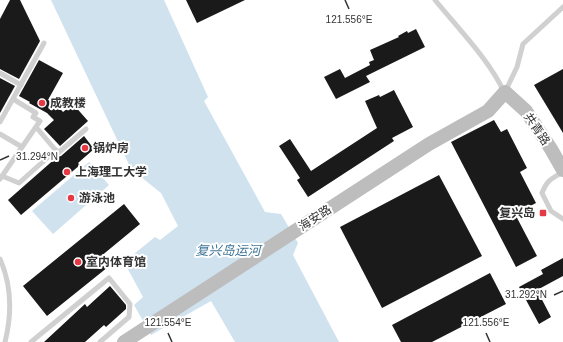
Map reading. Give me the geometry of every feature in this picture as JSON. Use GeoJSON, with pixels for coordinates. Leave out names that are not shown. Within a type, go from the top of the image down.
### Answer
{"type":"FeatureCollection","features":[{"type":"Feature","properties":{"kind":"street","name":"共青路"},"geometry":{"type":"LineString","coordinates":[[505,92],[526,111],[551,149],[563,171]]}},
{"type":"Feature","properties":{"kind":"street","name":"海安路"},"geometry":{"type":"LineString","coordinates":[[124,342],[429,144],[488,111],[505,92]]}},
{"type":"Feature","properties":{"kind":"lane"},"geometry":{"type":"LineString","coordinates":[[435,0],[499,80],[505,92]]}},
{"type":"Feature","properties":{"kind":"lane"},"geometry":{"type":"LineString","coordinates":[[505,92],[517,67],[523,44],[563,7]]}},
{"type":"Feature","properties":{"kind":"lane"},"geometry":{"type":"LineString","coordinates":[[0,122],[44,43]]}},
{"type":"Feature","properties":{"kind":"lane"},"geometry":{"type":"LineString","coordinates":[[0,73],[21,85]]}},
{"type":"Feature","properties":{"kind":"lane"},"geometry":{"type":"LineString","coordinates":[[13,99],[36,113],[34,118],[40,121],[1,178],[19,183],[56,150]]}},
{"type":"Feature","properties":{"kind":"lane"},"geometry":{"type":"LineString","coordinates":[[36,128],[58,153],[86,129]]}},
{"type":"Feature","properties":{"kind":"lane"},"geometry":{"type":"LineString","coordinates":[[0,134],[22,147]]}},
{"type":"Feature","properties":{"kind":"lane"},"geometry":{"type":"LineString","coordinates":[[563,171],[550,179],[545,185],[542,194],[551,211],[563,220]]}},
{"type":"Feature","properties":{"kind":"lane"},"geometry":{"type":"LineString","coordinates":[[0,259],[7,281],[10,298],[9,323],[5,342]]}},
{"type":"Feature","properties":{"kind":"lane"},"geometry":{"type":"LineString","coordinates":[[31,342],[109,278],[130,304],[130,308],[128,317],[100,342]]}},
{"type":"Feature","properties":{"kind":"water","name":"复兴岛运河"},"geometry":{"type":"Polygon","coordinates":[[[51,0],[164,0],[208,97],[204,101],[265,212],[281,214],[298,243],[293,255],[339,342],[235,342],[211,301],[151,335],[134,305],[143,297],[124,262],[155,237],[160,240],[178,226],[161,193],[131,169],[51,0]]]}},
{"type":"Feature","properties":{"kind":"water","name":"游泳池"},"geometry":{"type":"Polygon","coordinates":[[[89,162],[109,185],[53,234],[32,211],[89,162]]]}},
{"type":"Feature","properties":{"kind":"building"},"geometry":{"type":"Polygon","coordinates":[[[10,0],[20,0],[40,41],[19,79],[0,69],[0,19],[10,0]]]}},
{"type":"Feature","properties":{"kind":"building"},"geometry":{"type":"Polygon","coordinates":[[[186,0],[245,0],[197,23],[186,0]]]}},
{"type":"Feature","properties":{"kind":"building"},"geometry":{"type":"Polygon","coordinates":[[[416,29],[425,47],[366,76],[370,82],[336,99],[324,77],[340,69],[345,78],[370,65],[369,62],[374,60],[370,50],[399,37],[398,36],[407,31],[408,33],[416,29]]]}},
{"type":"Feature","properties":{"kind":"building","name":"成教楼"},"geometry":{"type":"Polygon","coordinates":[[[39,60],[63,73],[48,100],[56,104],[63,112],[73,104],[88,121],[60,146],[44,129],[54,120],[47,113],[19,96],[39,60]]]}},
{"type":"Feature","properties":{"kind":"building"},"geometry":{"type":"Polygon","coordinates":[[[563,69],[563,133],[534,85],[563,69]]]}},
{"type":"Feature","properties":{"kind":"building"},"geometry":{"type":"Polygon","coordinates":[[[0,78],[15,86],[0,113],[0,78]]]}},
{"type":"Feature","properties":{"kind":"building"},"geometry":{"type":"Polygon","coordinates":[[[394,90],[413,127],[392,138],[394,141],[308,197],[297,180],[300,178],[279,146],[290,139],[311,171],[377,128],[365,101],[379,95],[380,97],[394,90]]]}},
{"type":"Feature","properties":{"kind":"building"},"geometry":{"type":"Polygon","coordinates":[[[494,120],[501,132],[507,129],[527,168],[520,172],[536,203],[515,214],[537,256],[516,267],[451,142],[494,120]]]}},
{"type":"Feature","properties":{"kind":"building"},"geometry":{"type":"Polygon","coordinates":[[[84,136],[94,149],[78,163],[80,165],[21,215],[8,200],[57,157],[61,156],[84,136]]]}},
{"type":"Feature","properties":{"kind":"building"},"geometry":{"type":"Polygon","coordinates":[[[439,175],[482,256],[382,308],[340,227],[439,175]]]}},
{"type":"Feature","properties":{"kind":"building","name":"室内体育馆"},"geometry":{"type":"Polygon","coordinates":[[[124,204],[140,224],[100,257],[108,267],[47,316],[23,286],[124,204]]]}},
{"type":"Feature","properties":{"kind":"building"},"geometry":{"type":"Polygon","coordinates":[[[563,258],[563,276],[537,290],[551,317],[539,324],[519,287],[543,274],[541,270],[563,258]]]}},
{"type":"Feature","properties":{"kind":"building"},"geometry":{"type":"Polygon","coordinates":[[[490,273],[506,304],[432,342],[401,342],[392,325],[490,273]]]}},
{"type":"Feature","properties":{"kind":"building"},"geometry":{"type":"Polygon","coordinates":[[[110,286],[126,305],[126,309],[106,327],[104,325],[85,342],[44,342],[85,304],[87,307],[110,286]]]}},
{"type":"Feature","properties":{"kind":"place","name":"成教楼"},"geometry":{"type":"Point","coordinates":[42,103]}},
{"type":"Feature","properties":{"kind":"place","name":"锅炉房"},"geometry":{"type":"Point","coordinates":[85,148]}},
{"type":"Feature","properties":{"kind":"place","name":"上海理工大学"},"geometry":{"type":"Point","coordinates":[67,172]}},
{"type":"Feature","properties":{"kind":"place","name":"游泳池"},"geometry":{"type":"Point","coordinates":[71,198]}},
{"type":"Feature","properties":{"kind":"place","name":"复兴岛"},"geometry":{"type":"Point","coordinates":[543,213]}},
{"type":"Feature","properties":{"kind":"place","name":"室内体育馆"},"geometry":{"type":"Point","coordinates":[78,262]}}]}
